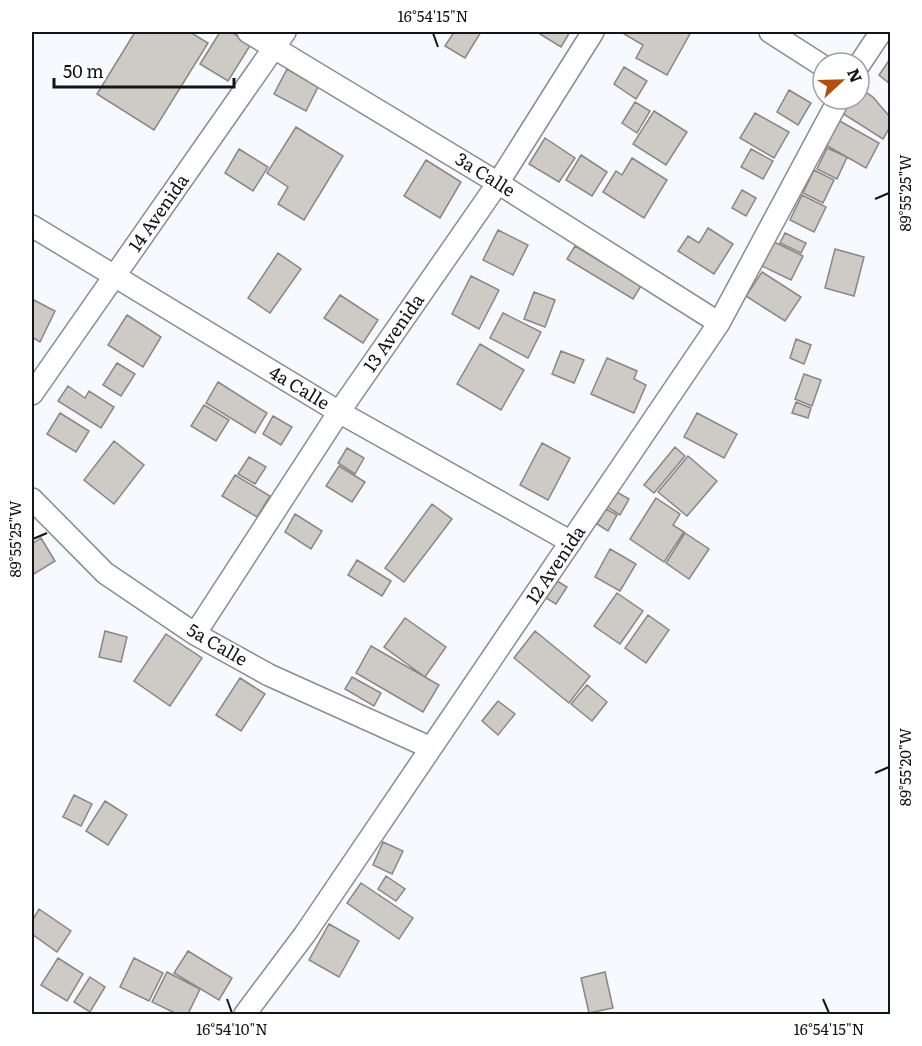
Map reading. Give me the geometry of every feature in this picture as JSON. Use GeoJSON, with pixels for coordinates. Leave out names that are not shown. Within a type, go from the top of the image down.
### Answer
{"type":"FeatureCollection","features":[{"type":"Feature","properties":{"kind":"street","name":"3a Calle"},"geometry":{"type":"LineString","coordinates":[[248,32],[280,39],[498,183],[719,323]]}},
{"type":"Feature","properties":{"kind":"street","name":"13 Avenida"},"geometry":{"type":"LineString","coordinates":[[195,634],[339,412],[498,183],[593,32]]}},
{"type":"Feature","properties":{"kind":"street"},"geometry":{"type":"LineString","coordinates":[[770,32],[811,58]]}},
{"type":"Feature","properties":{"kind":"street"},"geometry":{"type":"LineString","coordinates":[[868,51],[881,32]]}},
{"type":"Feature","properties":{"kind":"street","name":"14 Avenida"},"geometry":{"type":"LineString","coordinates":[[32,394],[280,39]]}},
{"type":"Feature","properties":{"kind":"street","name":"12 Avenida"},"geometry":{"type":"LineString","coordinates":[[245,1014],[305,934],[719,323],[833,111]]}},
{"type":"Feature","properties":{"kind":"street","name":"4a Calle"},"geometry":{"type":"LineString","coordinates":[[32,226],[339,412],[571,542]]}},
{"type":"Feature","properties":{"kind":"street","name":"5a Calle"},"geometry":{"type":"LineString","coordinates":[[32,499],[105,573],[195,634],[269,675],[431,748]]}},
{"type":"Feature","properties":{"kind":"building"},"geometry":{"type":"Polygon","coordinates":[[[135,32],[190,32],[208,43],[154,130],[97,94],[135,32]]]}},
{"type":"Feature","properties":{"kind":"building"},"geometry":{"type":"Polygon","coordinates":[[[220,32],[231,32],[251,44],[228,81],[200,64],[220,32]]]}},
{"type":"Feature","properties":{"kind":"building"},"geometry":{"type":"Polygon","coordinates":[[[454,32],[481,32],[465,58],[445,46],[454,32]]]}},
{"type":"Feature","properties":{"kind":"building"},"geometry":{"type":"Polygon","coordinates":[[[542,32],[570,32],[561,47],[540,34],[542,32]]]}},
{"type":"Feature","properties":{"kind":"building"},"geometry":{"type":"Polygon","coordinates":[[[625,32],[691,32],[667,75],[636,58],[643,45],[624,34],[625,32]]]}},
{"type":"Feature","properties":{"kind":"building"},"geometry":{"type":"Polygon","coordinates":[[[890,59],[890,84],[879,75],[890,59]]]}},
{"type":"Feature","properties":{"kind":"building"},"geometry":{"type":"Polygon","coordinates":[[[624,67],[647,81],[636,99],[614,84],[624,67]]]}},
{"type":"Feature","properties":{"kind":"building"},"geometry":{"type":"Polygon","coordinates":[[[287,69],[318,87],[306,111],[274,94],[287,69]]]}},
{"type":"Feature","properties":{"kind":"building"},"geometry":{"type":"Polygon","coordinates":[[[789,90],[811,103],[798,125],[777,112],[789,90]]]}},
{"type":"Feature","properties":{"kind":"building"},"geometry":{"type":"Polygon","coordinates":[[[871,96],[890,117],[890,127],[883,139],[842,113],[843,111],[871,111],[871,96]]]}},
{"type":"Feature","properties":{"kind":"building"},"geometry":{"type":"Polygon","coordinates":[[[635,102],[650,111],[637,133],[622,123],[635,102]]]}},
{"type":"Feature","properties":{"kind":"building"},"geometry":{"type":"Polygon","coordinates":[[[654,111],[687,132],[666,165],[633,144],[654,111]]]}},
{"type":"Feature","properties":{"kind":"building"},"geometry":{"type":"Polygon","coordinates":[[[755,113],[789,132],[774,158],[740,138],[755,113]]]}},
{"type":"Feature","properties":{"kind":"building"},"geometry":{"type":"Polygon","coordinates":[[[838,120],[879,143],[866,168],[824,144],[838,120]]]}},
{"type":"Feature","properties":{"kind":"building"},"geometry":{"type":"Polygon","coordinates":[[[296,127],[343,156],[304,220],[278,204],[288,187],[267,173],[296,127]]]}},
{"type":"Feature","properties":{"kind":"building"},"geometry":{"type":"Polygon","coordinates":[[[545,138],[575,158],[559,182],[529,164],[545,138]]]}},
{"type":"Feature","properties":{"kind":"building"},"geometry":{"type":"Polygon","coordinates":[[[827,148],[847,157],[837,179],[817,169],[827,148]]]}},
{"type":"Feature","properties":{"kind":"building"},"geometry":{"type":"Polygon","coordinates":[[[239,149],[268,167],[253,191],[225,173],[239,149]]]}},
{"type":"Feature","properties":{"kind":"building"},"geometry":{"type":"Polygon","coordinates":[[[751,149],[773,161],[763,179],[741,167],[751,149]]]}},
{"type":"Feature","properties":{"kind":"building"},"geometry":{"type":"Polygon","coordinates":[[[581,155],[607,172],[592,196],[566,180],[581,155]]]}},
{"type":"Feature","properties":{"kind":"building"},"geometry":{"type":"Polygon","coordinates":[[[632,158],[667,180],[644,218],[603,192],[616,171],[622,175],[632,158]]]}},
{"type":"Feature","properties":{"kind":"building"},"geometry":{"type":"Polygon","coordinates":[[[426,160],[461,182],[440,218],[404,196],[426,160]]]}},
{"type":"Feature","properties":{"kind":"building"},"geometry":{"type":"Polygon","coordinates":[[[814,170],[834,180],[823,203],[803,193],[814,170]]]}},
{"type":"Feature","properties":{"kind":"building"},"geometry":{"type":"Polygon","coordinates":[[[742,190],[756,198],[746,216],[732,208],[742,190]]]}},
{"type":"Feature","properties":{"kind":"building"},"geometry":{"type":"Polygon","coordinates":[[[802,195],[826,207],[814,232],[790,220],[802,195]]]}},
{"type":"Feature","properties":{"kind":"building"},"geometry":{"type":"Polygon","coordinates":[[[708,228],[733,244],[714,274],[678,251],[688,236],[699,243],[708,228]]]}},
{"type":"Feature","properties":{"kind":"building"},"geometry":{"type":"Polygon","coordinates":[[[498,230],[528,245],[513,275],[483,260],[498,230]]]}},
{"type":"Feature","properties":{"kind":"building"},"geometry":{"type":"Polygon","coordinates":[[[785,233],[806,243],[801,253],[780,243],[785,233]]]}},
{"type":"Feature","properties":{"kind":"building"},"geometry":{"type":"Polygon","coordinates":[[[772,241],[803,256],[791,280],[760,265],[772,241]]]}},
{"type":"Feature","properties":{"kind":"building"},"geometry":{"type":"Polygon","coordinates":[[[575,246],[641,286],[633,299],[567,259],[575,246]]]}},
{"type":"Feature","properties":{"kind":"building"},"geometry":{"type":"Polygon","coordinates":[[[835,249],[864,257],[854,296],[825,288],[835,249]]]}},
{"type":"Feature","properties":{"kind":"building"},"geometry":{"type":"Polygon","coordinates":[[[278,253],[301,269],[270,313],[248,298],[278,253]]]}},
{"type":"Feature","properties":{"kind":"building"},"geometry":{"type":"Polygon","coordinates":[[[762,272],[801,297],[785,321],[746,296],[762,272]]]}},
{"type":"Feature","properties":{"kind":"building"},"geometry":{"type":"Polygon","coordinates":[[[471,276],[499,290],[479,329],[452,314],[471,276]]]}},
{"type":"Feature","properties":{"kind":"building"},"geometry":{"type":"Polygon","coordinates":[[[534,292],[555,300],[545,327],[524,319],[534,292]]]}},
{"type":"Feature","properties":{"kind":"building"},"geometry":{"type":"Polygon","coordinates":[[[340,295],[378,320],[363,343],[324,318],[340,295]]]}},
{"type":"Feature","properties":{"kind":"building"},"geometry":{"type":"Polygon","coordinates":[[[32,299],[55,311],[40,342],[32,337],[32,299]]]}},
{"type":"Feature","properties":{"kind":"building"},"geometry":{"type":"Polygon","coordinates":[[[503,313],[541,332],[528,358],[490,338],[503,313]]]}},
{"type":"Feature","properties":{"kind":"building"},"geometry":{"type":"Polygon","coordinates":[[[127,315],[161,337],[143,367],[108,345],[127,315]]]}},
{"type":"Feature","properties":{"kind":"building"},"geometry":{"type":"Polygon","coordinates":[[[796,339],[811,345],[804,364],[790,358],[796,339]]]}},
{"type":"Feature","properties":{"kind":"building"},"geometry":{"type":"Polygon","coordinates":[[[480,344],[524,370],[501,410],[457,384],[480,344]]]}},
{"type":"Feature","properties":{"kind":"building"},"geometry":{"type":"Polygon","coordinates":[[[561,351],[584,360],[574,383],[552,374],[561,351]]]}},
{"type":"Feature","properties":{"kind":"building"},"geometry":{"type":"Polygon","coordinates":[[[607,358],[637,371],[634,379],[646,385],[634,413],[591,394],[607,358]]]}},
{"type":"Feature","properties":{"kind":"building"},"geometry":{"type":"Polygon","coordinates":[[[117,363],[135,374],[121,396],[103,385],[117,363]]]}},
{"type":"Feature","properties":{"kind":"building"},"geometry":{"type":"Polygon","coordinates":[[[804,374],[821,380],[812,406],[795,399],[804,374]]]}},
{"type":"Feature","properties":{"kind":"building"},"geometry":{"type":"Polygon","coordinates":[[[218,382],[267,413],[255,433],[206,403],[218,382]]]}},
{"type":"Feature","properties":{"kind":"building"},"geometry":{"type":"Polygon","coordinates":[[[68,386],[85,398],[89,391],[114,407],[101,428],[58,401],[68,386]]]}},
{"type":"Feature","properties":{"kind":"building"},"geometry":{"type":"Polygon","coordinates":[[[796,402],[811,408],[808,418],[792,413],[796,402]]]}},
{"type":"Feature","properties":{"kind":"building"},"geometry":{"type":"Polygon","coordinates":[[[204,405],[229,420],[216,441],[191,426],[204,405]]]}},
{"type":"Feature","properties":{"kind":"building"},"geometry":{"type":"Polygon","coordinates":[[[60,413],[89,431],[76,452],[47,434],[60,413]]]}},
{"type":"Feature","properties":{"kind":"building"},"geometry":{"type":"Polygon","coordinates":[[[697,413],[737,434],[724,458],[684,437],[697,413]]]}},
{"type":"Feature","properties":{"kind":"building"},"geometry":{"type":"Polygon","coordinates":[[[273,416],[292,427],[281,445],[263,434],[273,416]]]}},
{"type":"Feature","properties":{"kind":"building"},"geometry":{"type":"Polygon","coordinates":[[[114,441],[144,465],[114,504],[84,480],[114,441]]]}},
{"type":"Feature","properties":{"kind":"building"},"geometry":{"type":"Polygon","coordinates":[[[542,443],[570,458],[548,500],[520,485],[542,443]]]}},
{"type":"Feature","properties":{"kind":"building"},"geometry":{"type":"Polygon","coordinates":[[[675,447],[685,456],[654,493],[644,485],[675,447]]]}},
{"type":"Feature","properties":{"kind":"building"},"geometry":{"type":"Polygon","coordinates":[[[347,448],[364,458],[355,474],[338,463],[347,448]]]}},
{"type":"Feature","properties":{"kind":"building"},"geometry":{"type":"Polygon","coordinates":[[[688,456],[717,481],[687,516],[658,492],[688,456]]]}},
{"type":"Feature","properties":{"kind":"building"},"geometry":{"type":"Polygon","coordinates":[[[249,457],[266,467],[255,484],[238,474],[249,457]]]}},
{"type":"Feature","properties":{"kind":"building"},"geometry":{"type":"Polygon","coordinates":[[[339,466],[365,482],[352,502],[326,486],[339,466]]]}},
{"type":"Feature","properties":{"kind":"building"},"geometry":{"type":"Polygon","coordinates":[[[235,475],[270,496],[257,517],[222,496],[235,475]]]}},
{"type":"Feature","properties":{"kind":"building"},"geometry":{"type":"Polygon","coordinates":[[[615,491],[629,499],[620,515],[606,506],[615,491]]]}},
{"type":"Feature","properties":{"kind":"building"},"geometry":{"type":"Polygon","coordinates":[[[656,498],[680,514],[673,525],[684,532],[664,562],[630,539],[656,498]]]}},
{"type":"Feature","properties":{"kind":"building"},"geometry":{"type":"Polygon","coordinates":[[[432,504],[452,519],[404,582],[385,568],[432,504]]]}},
{"type":"Feature","properties":{"kind":"building"},"geometry":{"type":"Polygon","coordinates":[[[606,509],[617,515],[608,531],[597,524],[606,509]]]}},
{"type":"Feature","properties":{"kind":"building"},"geometry":{"type":"Polygon","coordinates":[[[295,514],[322,531],[311,549],[285,532],[295,514]]]}},
{"type":"Feature","properties":{"kind":"building"},"geometry":{"type":"Polygon","coordinates":[[[685,533],[709,549],[689,579],[666,563],[685,533]]]}},
{"type":"Feature","properties":{"kind":"building"},"geometry":{"type":"Polygon","coordinates":[[[41,538],[55,561],[34,574],[32,544],[41,538]]]}},
{"type":"Feature","properties":{"kind":"building"},"geometry":{"type":"Polygon","coordinates":[[[610,549],[636,564],[620,591],[595,577],[610,549]]]}},
{"type":"Feature","properties":{"kind":"building"},"geometry":{"type":"Polygon","coordinates":[[[357,560],[391,581],[382,596],[348,575],[357,560]]]}},
{"type":"Feature","properties":{"kind":"building"},"geometry":{"type":"Polygon","coordinates":[[[557,581],[567,587],[556,604],[546,598],[557,581]]]}},
{"type":"Feature","properties":{"kind":"building"},"geometry":{"type":"Polygon","coordinates":[[[617,593],[643,611],[620,644],[594,626],[617,593]]]}},
{"type":"Feature","properties":{"kind":"building"},"geometry":{"type":"Polygon","coordinates":[[[648,615],[669,630],[646,663],[625,648],[648,615]]]}},
{"type":"Feature","properties":{"kind":"building"},"geometry":{"type":"Polygon","coordinates":[[[405,618],[446,647],[425,677],[384,647],[405,618]]]}},
{"type":"Feature","properties":{"kind":"building"},"geometry":{"type":"Polygon","coordinates":[[[105,631],[127,637],[121,662],[99,657],[105,631]]]}},
{"type":"Feature","properties":{"kind":"building"},"geometry":{"type":"Polygon","coordinates":[[[535,631],[590,676],[569,703],[514,658],[535,631]]]}},
{"type":"Feature","properties":{"kind":"building"},"geometry":{"type":"Polygon","coordinates":[[[166,634],[202,658],[170,706],[134,681],[166,634]]]}},
{"type":"Feature","properties":{"kind":"building"},"geometry":{"type":"Polygon","coordinates":[[[371,646],[439,685],[423,712],[356,673],[371,646]]]}},
{"type":"Feature","properties":{"kind":"building"},"geometry":{"type":"Polygon","coordinates":[[[352,677],[381,693],[374,706],[345,689],[352,677]]]}},
{"type":"Feature","properties":{"kind":"building"},"geometry":{"type":"Polygon","coordinates":[[[240,678],[265,694],[241,731],[216,715],[240,678]]]}},
{"type":"Feature","properties":{"kind":"building"},"geometry":{"type":"Polygon","coordinates":[[[587,685],[607,702],[592,721],[571,704],[587,685]]]}},
{"type":"Feature","properties":{"kind":"building"},"geometry":{"type":"Polygon","coordinates":[[[498,701],[515,714],[498,735],[482,721],[498,701]]]}},
{"type":"Feature","properties":{"kind":"building"},"geometry":{"type":"Polygon","coordinates":[[[74,795],[92,804],[81,826],[63,817],[74,795]]]}},
{"type":"Feature","properties":{"kind":"building"},"geometry":{"type":"Polygon","coordinates":[[[105,801],[127,815],[108,845],[86,831],[105,801]]]}},
{"type":"Feature","properties":{"kind":"building"},"geometry":{"type":"Polygon","coordinates":[[[383,842],[403,851],[392,874],[373,865],[383,842]]]}},
{"type":"Feature","properties":{"kind":"building"},"geometry":{"type":"Polygon","coordinates":[[[386,876],[405,889],[396,901],[378,889],[386,876]]]}},
{"type":"Feature","properties":{"kind":"building"},"geometry":{"type":"Polygon","coordinates":[[[361,883],[413,918],[399,939],[347,903],[361,883]]]}},
{"type":"Feature","properties":{"kind":"building"},"geometry":{"type":"Polygon","coordinates":[[[39,909],[71,931],[57,952],[32,934],[32,921],[39,909]]]}},
{"type":"Feature","properties":{"kind":"building"},"geometry":{"type":"Polygon","coordinates":[[[329,924],[359,941],[339,977],[309,960],[329,924]]]}},
{"type":"Feature","properties":{"kind":"building"},"geometry":{"type":"Polygon","coordinates":[[[188,951],[232,978],[219,1000],[174,973],[188,951]]]}},
{"type":"Feature","properties":{"kind":"building"},"geometry":{"type":"Polygon","coordinates":[[[58,958],[83,974],[67,1001],[41,985],[58,958]]]}},
{"type":"Feature","properties":{"kind":"building"},"geometry":{"type":"Polygon","coordinates":[[[134,958],[163,973],[149,1001],[120,987],[134,958]]]}},
{"type":"Feature","properties":{"kind":"building"},"geometry":{"type":"Polygon","coordinates":[[[167,972],[200,989],[188,1014],[177,1014],[152,1002],[167,972]]]}},
{"type":"Feature","properties":{"kind":"building"},"geometry":{"type":"Polygon","coordinates":[[[605,972],[613,1008],[589,1013],[581,978],[605,972]]]}},
{"type":"Feature","properties":{"kind":"building"},"geometry":{"type":"Polygon","coordinates":[[[90,977],[105,987],[90,1012],[74,1002],[90,977]]]}}]}
